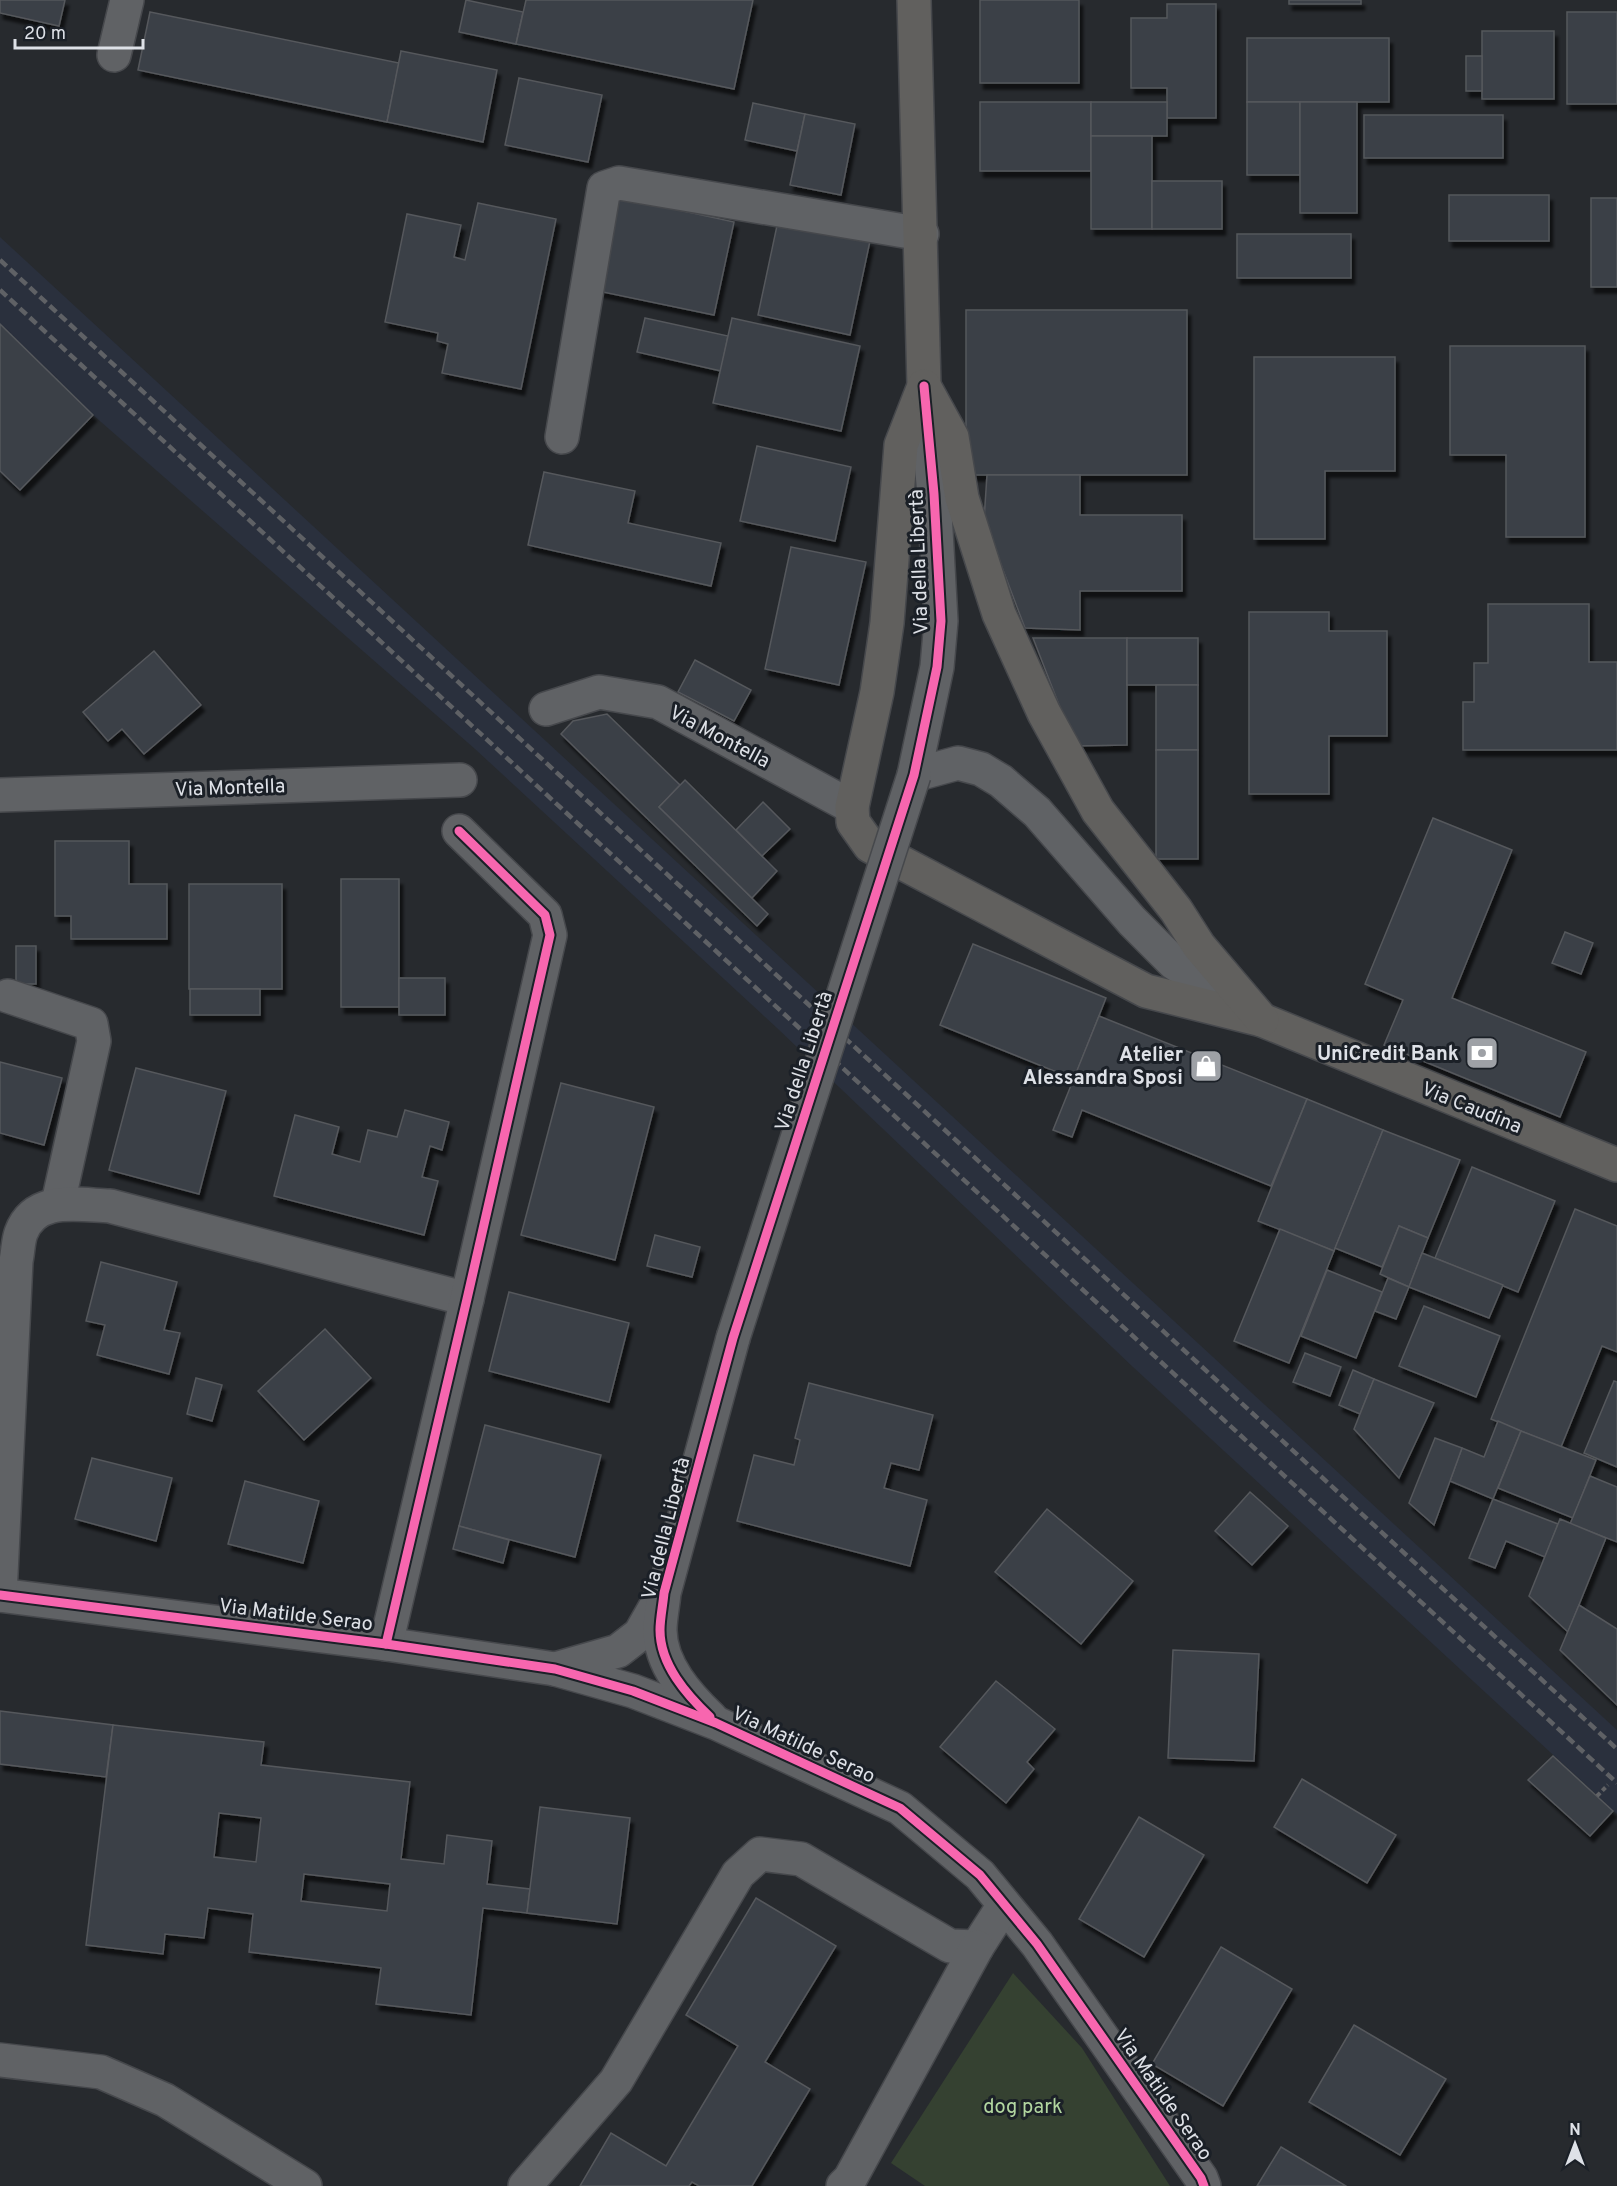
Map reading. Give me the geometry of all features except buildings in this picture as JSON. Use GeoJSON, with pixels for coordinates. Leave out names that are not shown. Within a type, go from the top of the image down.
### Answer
{"type":"FeatureCollection","features":[{"type":"Feature","properties":{"kind":"main road","name":"Via della Libertà"},"geometry":{"type":"LineString","coordinates":[[914,0],[922,234],[924,386]]}},
{"type":"Feature","properties":{"kind":"main road"},"geometry":{"type":"LineString","coordinates":[[852,807],[878,692],[887,623],[901,445],[924,386]]}},
{"type":"Feature","properties":{"kind":"main road"},"geometry":{"type":"LineString","coordinates":[[924,386],[952,437],[962,498],[999,614],[1044,713],[1098,811],[1176,910],[1199,946],[1262,1020]]}},
{"type":"Feature","properties":{"kind":"main road","name":"Via Caudina"},"geometry":{"type":"LineString","coordinates":[[852,807],[853,822],[870,846],[1146,991],[1262,1020],[1617,1165]]}},
{"type":"Feature","properties":{"kind":"street"},"geometry":{"type":"LineString","coordinates":[[114,55],[127,0]]}},
{"type":"Feature","properties":{"kind":"street"},"geometry":{"type":"LineString","coordinates":[[562,438],[604,188],[619,183],[922,234]]}},
{"type":"Feature","properties":{"kind":"street","name":"Via della Libertà"},"geometry":{"type":"LineString","coordinates":[[716,1723],[690,1698],[674,1674],[664,1650],[660,1632],[664,1593],[733,1338],[914,775],[937,667],[941,621],[934,494],[924,386]]}},
{"type":"Feature","properties":{"kind":"street","name":"Via Montella"},"geometry":{"type":"LineString","coordinates":[[546,709],[599,692],[658,702],[852,807]]}},
{"type":"Feature","properties":{"kind":"street"},"geometry":{"type":"LineString","coordinates":[[914,775],[958,763],[981,769],[1000,781],[1037,812],[1132,921],[1174,963],[1262,1020]]}},
{"type":"Feature","properties":{"kind":"street","name":"Via Montella"},"geometry":{"type":"LineString","coordinates":[[0,795],[460,780]]}},
{"type":"Feature","properties":{"kind":"street"},"geometry":{"type":"LineString","coordinates":[[386,1644],[550,935],[545,915],[459,831]]}},
{"type":"Feature","properties":{"kind":"street"},"geometry":{"type":"LineString","coordinates":[[8,996],[91,1024],[94,1041],[58,1203]]}},
{"type":"Feature","properties":{"kind":"street"},"geometry":{"type":"LineString","coordinates":[[0,1595],[16,1261],[22,1231],[36,1211],[58,1203],[110,1206],[467,1299]]}},
{"type":"Feature","properties":{"kind":"street","name":"Via della Libertà"},"geometry":{"type":"LineString","coordinates":[[555,1669],[618,1651],[640,1634],[664,1593]]}},
{"type":"Feature","properties":{"kind":"street","name":"Via Matilde Serao"},"geometry":{"type":"LineString","coordinates":[[0,1595],[386,1644],[555,1669],[633,1691],[716,1723],[900,1808],[980,1875],[1037,1944],[1201,2178],[1204,2186]]}},
{"type":"Feature","properties":{"kind":"street"},"geometry":{"type":"LineString","coordinates":[[525,2186],[616,2081],[738,1874],[760,1854],[801,1859],[950,1946],[977,1947]]}},
{"type":"Feature","properties":{"kind":"street"},"geometry":{"type":"LineString","coordinates":[[843,2186],[855,2169],[977,1947],[1004,1905]]}},
{"type":"Feature","properties":{"kind":"street"},"geometry":{"type":"LineString","coordinates":[[0,2060],[101,2072],[165,2100],[305,2186]]}},
{"type":"Feature","properties":{"kind":"path"},"geometry":{"type":"LineString","coordinates":[[1597,1796],[1608,1785]]}},
{"type":"Feature","properties":{"kind":"shaded area"},"geometry":{"type":"Polygon","coordinates":[[[0,237],[1617,1730],[1617,1814],[1133,1367],[777,1028],[475,749],[93,415],[0,324],[0,237]]]}},
{"type":"Feature","properties":{"kind":"green space","name":"dog park"},"geometry":{"type":"Polygon","coordinates":[[[1013,1973],[1082,2048],[1170,2186],[925,2186],[891,2163],[1013,1973]]]}},
{"type":"Feature","properties":{"kind":"railway"},"geometry":{"type":"LineString","coordinates":[[0,260],[1617,1749]]}},
{"type":"Feature","properties":{"kind":"railway"},"geometry":{"type":"LineString","coordinates":[[0,290],[1617,1783]]}},
{"type":"Feature","properties":{"kind":"cycle path"},"geometry":{"type":"LineString","coordinates":[[710,1717],[676,1678],[665,1655],[660,1630],[664,1593],[733,1338],[914,775],[937,667],[941,621],[934,494],[924,386]]}},
{"type":"Feature","properties":{"kind":"cycle path"},"geometry":{"type":"LineString","coordinates":[[386,1644],[550,935],[545,915],[459,831]]}},
{"type":"Feature","properties":{"kind":"cycle path"},"geometry":{"type":"LineString","coordinates":[[0,1595],[386,1644],[555,1669],[633,1691],[716,1723],[900,1808],[980,1875],[1037,1944],[1201,2178],[1204,2186]]}},
{"type":"Feature","properties":{"kind":"place","name":"UniCredit Bank"},"geometry":{"type":"Point","coordinates":[1482,1053]}},
{"type":"Feature","properties":{"kind":"place","name":"Atelier Alessandra Sposi"},"geometry":{"type":"Point","coordinates":[1206,1066]}}]}
